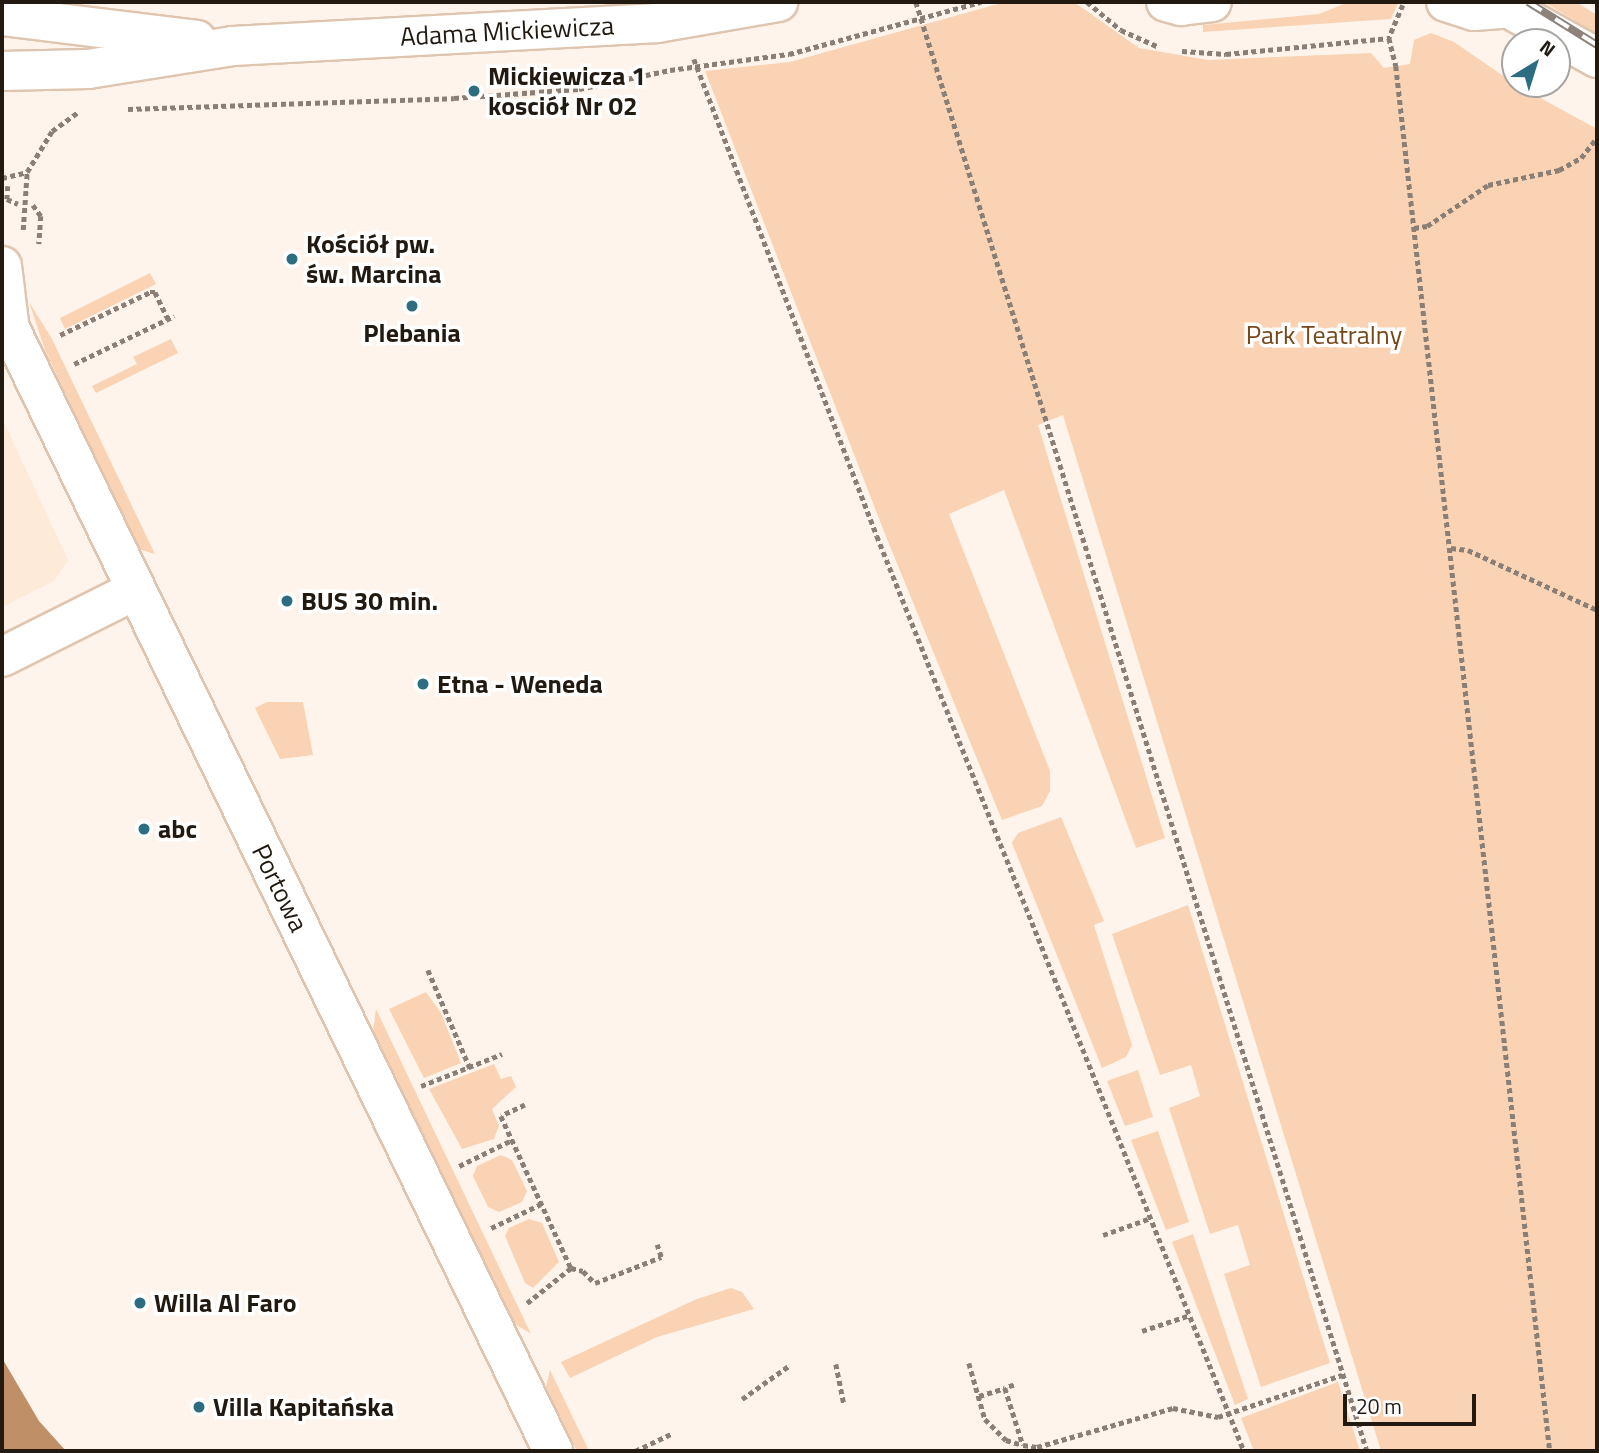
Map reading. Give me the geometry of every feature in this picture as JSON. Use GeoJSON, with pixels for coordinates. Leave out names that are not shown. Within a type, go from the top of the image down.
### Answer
{"type":"FeatureCollection","features":[{"type":"Feature","properties":{"kind":"street","name":"Adama Mickiewicza"},"geometry":{"type":"LineString","coordinates":[[2,71],[88,69],[233,46],[657,23],[733,7],[778,2]]}},
{"type":"Feature","properties":{"kind":"street"},"geometry":{"type":"LineString","coordinates":[[1167,2],[1181,6],[1212,2]]}},
{"type":"Feature","properties":{"kind":"street"},"geometry":{"type":"LineString","coordinates":[[1447,2],[1474,10],[1501,5],[1597,58]]}},
{"type":"Feature","properties":{"kind":"street","name":"Adama Mickiewicza"},"geometry":{"type":"LineString","coordinates":[[2,16],[101,25],[233,46]]}},
{"type":"Feature","properties":{"kind":"street","name":"Portowa"},"geometry":{"type":"LineString","coordinates":[[2,265],[5,318],[134,591],[553,1451]]}},
{"type":"Feature","properties":{"kind":"street"},"geometry":{"type":"LineString","coordinates":[[2,657],[134,591]]}},
{"type":"Feature","properties":{"kind":"path"},"geometry":{"type":"LineString","coordinates":[[916,2],[1367,1451]]}},
{"type":"Feature","properties":{"kind":"path"},"geometry":{"type":"LineString","coordinates":[[119,109],[528,94],[696,66],[789,54],[981,2]]}},
{"type":"Feature","properties":{"kind":"path"},"geometry":{"type":"LineString","coordinates":[[1087,2],[1121,30],[1164,48]]}},
{"type":"Feature","properties":{"kind":"path"},"geometry":{"type":"LineString","coordinates":[[1405,2],[1389,38],[1396,66],[1451,548],[1550,1451]]}},
{"type":"Feature","properties":{"kind":"path"},"geometry":{"type":"LineString","coordinates":[[1178,50],[1226,54],[1389,38]]}},
{"type":"Feature","properties":{"kind":"path"},"geometry":{"type":"LineString","coordinates":[[692,53],[877,536],[1244,1451]]}},
{"type":"Feature","properties":{"kind":"path"},"geometry":{"type":"LineString","coordinates":[[25,217],[27,172],[52,131],[68,117],[87,111]]}},
{"type":"Feature","properties":{"kind":"path"},"geometry":{"type":"LineString","coordinates":[[1414,228],[1427,226],[1488,184],[1559,170],[1581,158],[1596,139]]}},
{"type":"Feature","properties":{"kind":"path"},"geometry":{"type":"LineString","coordinates":[[2,178],[27,172]]}},
{"type":"Feature","properties":{"kind":"path"},"geometry":{"type":"LineString","coordinates":[[8,186],[6,199],[18,204]]}},
{"type":"Feature","properties":{"kind":"path"},"geometry":{"type":"LineString","coordinates":[[60,335],[150,292],[155,292],[168,319]]}},
{"type":"Feature","properties":{"kind":"path"},"geometry":{"type":"LineString","coordinates":[[73,364],[174,316]]}},
{"type":"Feature","properties":{"kind":"path"},"geometry":{"type":"LineString","coordinates":[[1451,548],[1468,550],[1597,610]]}},
{"type":"Feature","properties":{"kind":"path"},"geometry":{"type":"LineString","coordinates":[[428,970],[470,1068]]}},
{"type":"Feature","properties":{"kind":"path"},"geometry":{"type":"LineString","coordinates":[[420,1087],[502,1054]]}},
{"type":"Feature","properties":{"kind":"path"},"geometry":{"type":"LineString","coordinates":[[525,1105],[501,1116],[571,1268]]}},
{"type":"Feature","properties":{"kind":"path"},"geometry":{"type":"LineString","coordinates":[[458,1166],[512,1140]]}},
{"type":"Feature","properties":{"kind":"path"},"geometry":{"type":"LineString","coordinates":[[489,1229],[541,1204]]}},
{"type":"Feature","properties":{"kind":"path"},"geometry":{"type":"LineString","coordinates":[[1103,1235],[1151,1218]]}},
{"type":"Feature","properties":{"kind":"path"},"geometry":{"type":"LineString","coordinates":[[571,1268],[583,1271],[595,1283],[662,1257],[657,1245]]}},
{"type":"Feature","properties":{"kind":"path"},"geometry":{"type":"LineString","coordinates":[[526,1304],[571,1268]]}},
{"type":"Feature","properties":{"kind":"path"},"geometry":{"type":"LineString","coordinates":[[1142,1331],[1189,1315]]}},
{"type":"Feature","properties":{"kind":"path"},"geometry":{"type":"LineString","coordinates":[[970,1363],[985,1419],[995,1431],[1023,1445],[1037,1447],[1173,1408],[1219,1417],[1342,1375]]}},
{"type":"Feature","properties":{"kind":"path"},"geometry":{"type":"LineString","coordinates":[[836,1364],[844,1404]]}},
{"type":"Feature","properties":{"kind":"path"},"geometry":{"type":"LineString","coordinates":[[742,1399],[790,1365]]}},
{"type":"Feature","properties":{"kind":"path"},"geometry":{"type":"LineString","coordinates":[[979,1396],[1014,1385]]}},
{"type":"Feature","properties":{"kind":"path"},"geometry":{"type":"LineString","coordinates":[[1005,1388],[1023,1445]]}},
{"type":"Feature","properties":{"kind":"path"},"geometry":{"type":"LineString","coordinates":[[635,1451],[673,1433]]}},
{"type":"Feature","properties":{"kind":"shaded area"},"geometry":{"type":"Polygon","coordinates":[[[2,418],[68,560],[54,581],[2,607],[2,418]]]}},
{"type":"Feature","properties":{"kind":"shaded area"},"geometry":{"type":"Polygon","coordinates":[[[2,1358],[39,1421],[66,1451],[2,1451],[2,1358]]]}},
{"type":"Feature","properties":{"kind":"green space","name":"Park Teatralny"},"geometry":{"type":"Polygon","coordinates":[[[1005,2],[1074,2],[1139,48],[1208,60],[1371,53],[1384,68],[1410,64],[1414,40],[1431,33],[1454,42],[1501,74],[1501,98],[1541,98],[1597,129],[1597,1451],[1381,1451],[1063,415],[1038,425],[1165,838],[1136,848],[1004,490],[949,514],[1050,771],[1050,791],[1042,806],[1002,820],[885,534],[705,71],[790,62],[1005,2]]]}},
{"type":"Feature","properties":{"kind":"green space"},"geometry":{"type":"Polygon","coordinates":[[[1349,2],[1398,3],[1391,19],[1203,32],[1203,25],[1319,14],[1349,2]]]}},
{"type":"Feature","properties":{"kind":"green space"},"geometry":{"type":"Polygon","coordinates":[[[1544,2],[1576,2],[1597,15],[1597,34],[1544,2]]]}},
{"type":"Feature","properties":{"kind":"green space"},"geometry":{"type":"Polygon","coordinates":[[[150,273],[156,284],[65,329],[60,318],[150,273]]]}},
{"type":"Feature","properties":{"kind":"green space"},"geometry":{"type":"Polygon","coordinates":[[[29,302],[52,339],[155,554],[138,549],[45,350],[29,302]]]}},
{"type":"Feature","properties":{"kind":"green space"},"geometry":{"type":"Polygon","coordinates":[[[171,339],[178,353],[96,393],[92,386],[137,364],[133,357],[171,339]]]}},
{"type":"Feature","properties":{"kind":"green space"},"geometry":{"type":"Polygon","coordinates":[[[267,702],[303,702],[313,755],[280,759],[255,708],[267,702]]]}},
{"type":"Feature","properties":{"kind":"green space"},"geometry":{"type":"Polygon","coordinates":[[[1061,817],[1104,921],[1094,925],[1132,1045],[1126,1057],[1102,1068],[1012,843],[1018,833],[1061,817]]]}},
{"type":"Feature","properties":{"kind":"green space"},"geometry":{"type":"Polygon","coordinates":[[[1188,905],[1330,1363],[1261,1387],[1224,1274],[1250,1265],[1238,1225],[1210,1234],[1169,1108],[1200,1096],[1191,1065],[1160,1075],[1112,934],[1188,905]]]}},
{"type":"Feature","properties":{"kind":"green space"},"geometry":{"type":"Polygon","coordinates":[[[426,992],[441,1013],[461,1063],[424,1078],[389,1009],[426,992]]]}},
{"type":"Feature","properties":{"kind":"green space"},"geometry":{"type":"Polygon","coordinates":[[[376,1009],[531,1334],[515,1324],[373,1032],[376,1009]]]}},
{"type":"Feature","properties":{"kind":"green space"},"geometry":{"type":"Polygon","coordinates":[[[494,1064],[501,1079],[511,1076],[516,1087],[492,1109],[499,1126],[494,1139],[462,1149],[429,1089],[494,1064]]]}},
{"type":"Feature","properties":{"kind":"green space"},"geometry":{"type":"Polygon","coordinates":[[[1138,1070],[1153,1117],[1125,1126],[1107,1081],[1138,1070]]]}},
{"type":"Feature","properties":{"kind":"green space"},"geometry":{"type":"Polygon","coordinates":[[[1158,1131],[1189,1222],[1166,1230],[1131,1140],[1158,1131]]]}},
{"type":"Feature","properties":{"kind":"green space"},"geometry":{"type":"Polygon","coordinates":[[[501,1155],[512,1160],[527,1191],[522,1202],[499,1212],[488,1207],[473,1176],[477,1166],[501,1155]]]}},
{"type":"Feature","properties":{"kind":"green space"},"geometry":{"type":"Polygon","coordinates":[[[529,1219],[542,1223],[559,1262],[533,1288],[525,1283],[505,1236],[509,1228],[529,1219]]]}},
{"type":"Feature","properties":{"kind":"green space"},"geometry":{"type":"Polygon","coordinates":[[[1193,1234],[1248,1399],[1235,1405],[1172,1242],[1193,1234]]]}},
{"type":"Feature","properties":{"kind":"green space"},"geometry":{"type":"Polygon","coordinates":[[[731,1288],[742,1292],[754,1309],[657,1337],[570,1378],[561,1362],[697,1299],[731,1288]]]}},
{"type":"Feature","properties":{"kind":"green space"},"geometry":{"type":"Polygon","coordinates":[[[550,1370],[589,1451],[577,1451],[546,1387],[550,1370]]]}},
{"type":"Feature","properties":{"kind":"green space"},"geometry":{"type":"Polygon","coordinates":[[[1338,1382],[1360,1451],[1254,1451],[1241,1418],[1338,1382]]]}},
{"type":"Feature","properties":{"kind":"railway"},"geometry":{"type":"LineString","coordinates":[[1528,2],[1597,45]]}},
{"type":"Feature","properties":{"kind":"place","name":"Mickiewicza 1 kosciół Nr 02"},"geometry":{"type":"Point","coordinates":[474,91]}},
{"type":"Feature","properties":{"kind":"place","name":"Kościół pw. św. Marcina"},"geometry":{"type":"Point","coordinates":[292,259]}},
{"type":"Feature","properties":{"kind":"place","name":"Plebania"},"geometry":{"type":"Point","coordinates":[412,306]}},
{"type":"Feature","properties":{"kind":"place","name":"BUS 30 min."},"geometry":{"type":"Point","coordinates":[287,601]}},
{"type":"Feature","properties":{"kind":"place","name":"Etna - Weneda"},"geometry":{"type":"Point","coordinates":[423,684]}},
{"type":"Feature","properties":{"kind":"place","name":"abc"},"geometry":{"type":"Point","coordinates":[144,829]}},
{"type":"Feature","properties":{"kind":"place","name":"Willa Al Faro"},"geometry":{"type":"Point","coordinates":[140,1303]}},
{"type":"Feature","properties":{"kind":"place","name":"Villa Kapitańska"},"geometry":{"type":"Point","coordinates":[199,1407]}}]}
